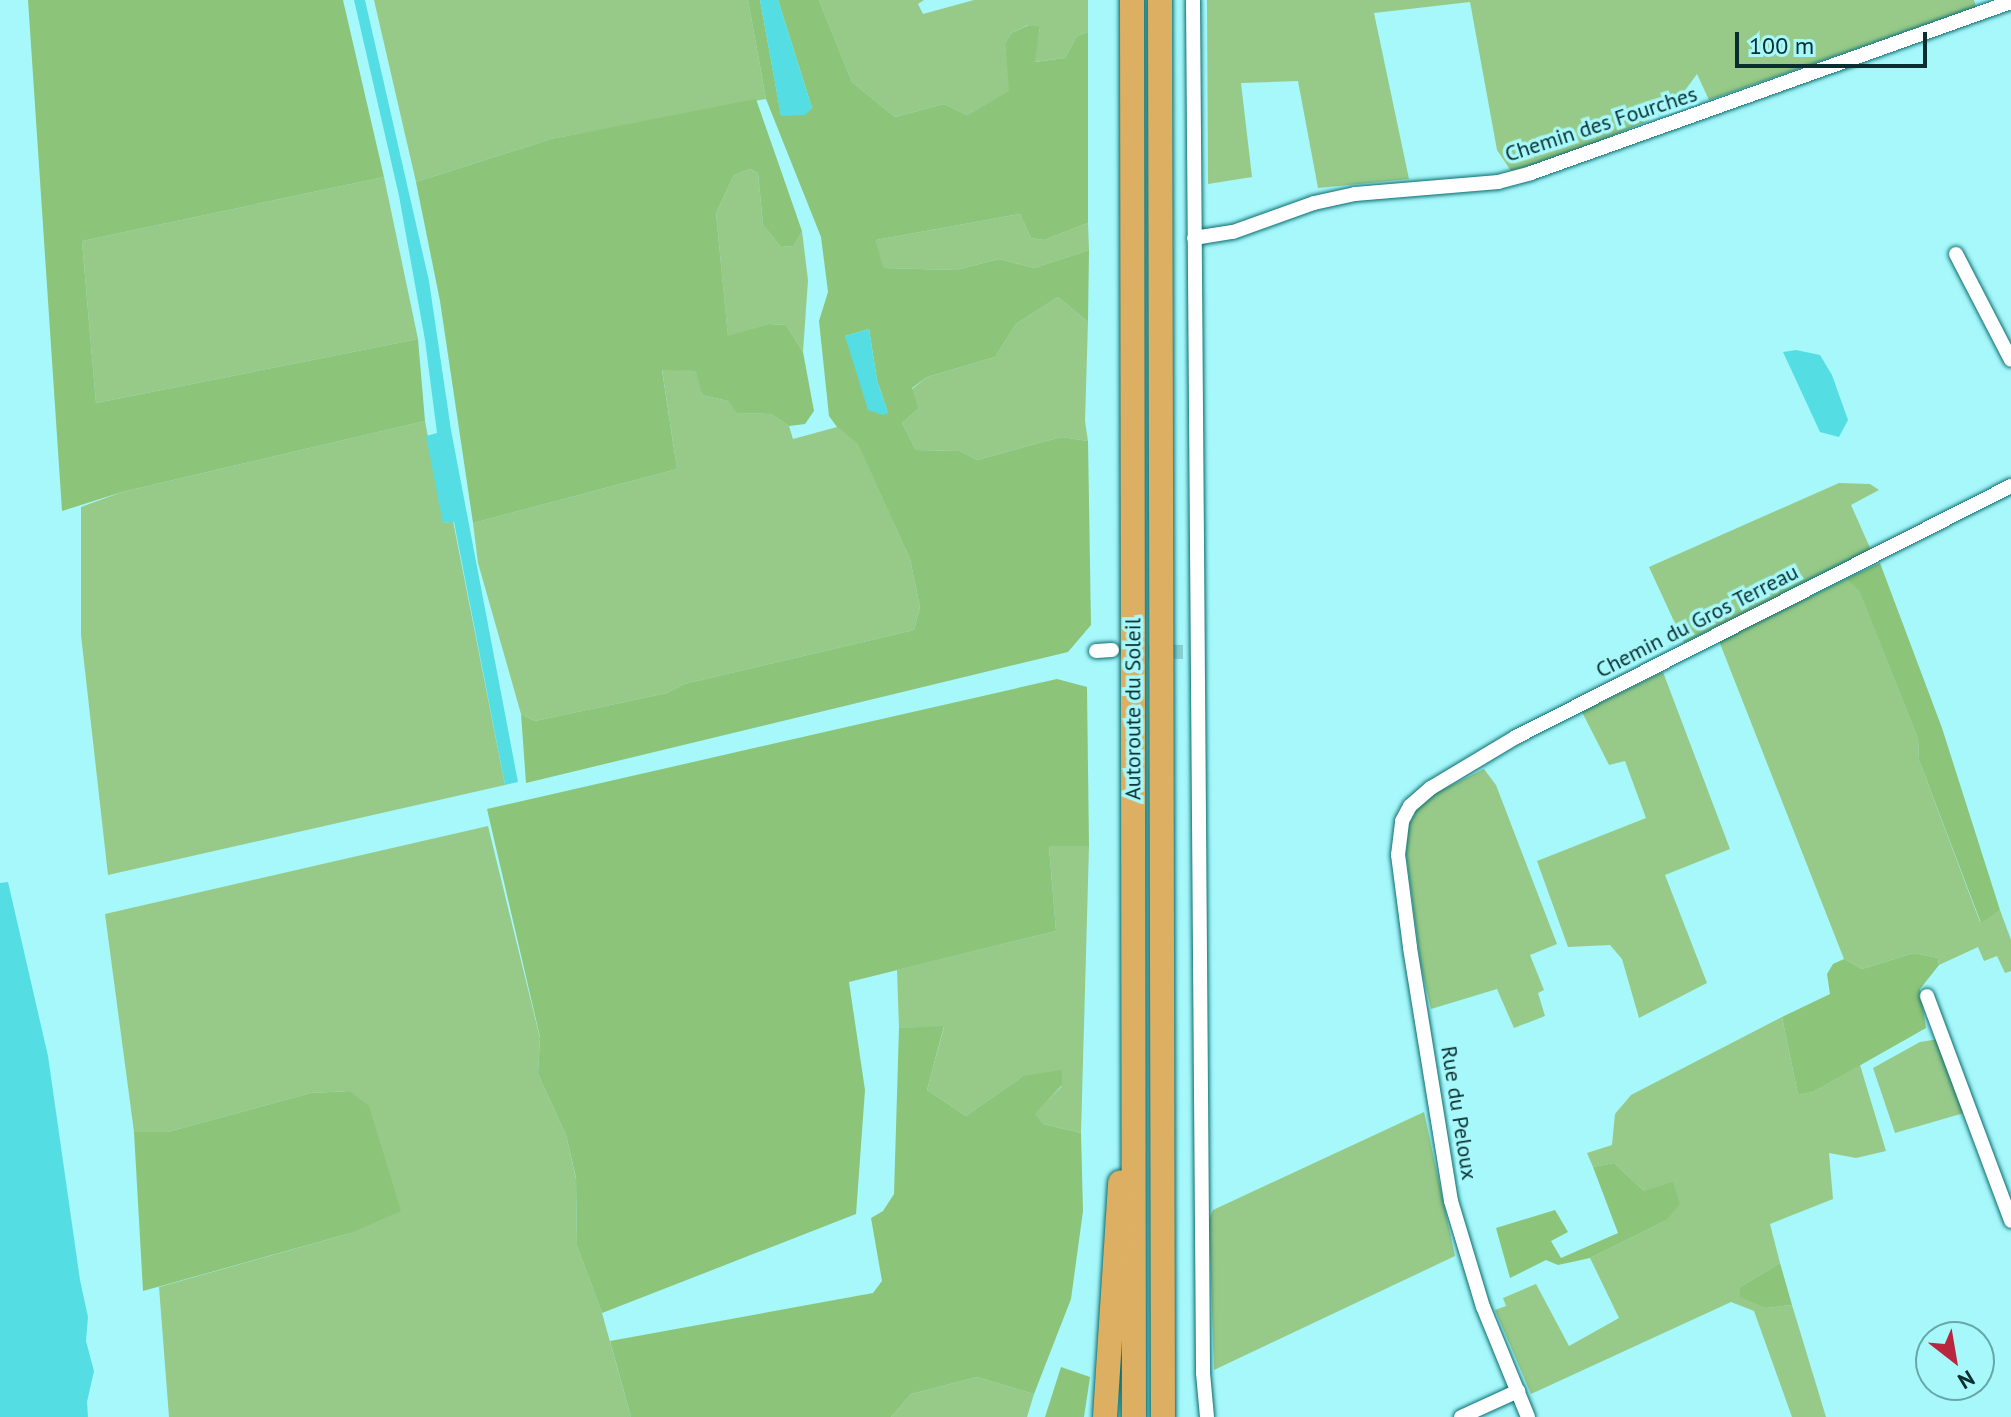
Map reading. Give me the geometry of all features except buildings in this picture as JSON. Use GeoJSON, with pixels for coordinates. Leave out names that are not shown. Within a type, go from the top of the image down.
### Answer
{"type":"FeatureCollection","features":[{"type":"Feature","properties":{"kind":"highway","name":"Autoroute du Soleil"},"geometry":{"type":"LineString","coordinates":[[1132,0],[1134,1417]]}},
{"type":"Feature","properties":{"kind":"highway","name":"Autoroute du Soleil"},"geometry":{"type":"LineString","coordinates":[[1160,0],[1163,1417]]}},
{"type":"Feature","properties":{"kind":"highway"},"geometry":{"type":"LineString","coordinates":[[1162,947],[1176,1417]]}},
{"type":"Feature","properties":{"kind":"highway"},"geometry":{"type":"LineString","coordinates":[[1105,1417],[1124,1086],[1133,1016]]}},
{"type":"Feature","properties":{"kind":"street"},"geometry":{"type":"LineString","coordinates":[[1193,0],[1201,238],[1192,652],[1203,1342],[1207,1417]]}},
{"type":"Feature","properties":{"kind":"street","name":"Chemin des Fourches"},"geometry":{"type":"LineString","coordinates":[[1201,238],[1314,203],[1355,194],[1498,182],[1531,173],[2011,2]]}},
{"type":"Feature","properties":{"kind":"street"},"geometry":{"type":"LineString","coordinates":[[1956,254],[2011,360]]}},
{"type":"Feature","properties":{"kind":"street","name":"Chemin du Gros Terreau"},"geometry":{"type":"LineString","coordinates":[[1410,806],[1431,788],[1516,737],[2011,486]]}},
{"type":"Feature","properties":{"kind":"street"},"geometry":{"type":"LineString","coordinates":[[1096,651],[1112,650]]}},
{"type":"Feature","properties":{"kind":"street","name":"Rue du Peloux"},"geometry":{"type":"LineString","coordinates":[[1410,806],[1402,821],[1398,855],[1451,1201],[1483,1307],[1528,1417]]}},
{"type":"Feature","properties":{"kind":"street"},"geometry":{"type":"LineString","coordinates":[[1927,996],[2011,1221]]}},
{"type":"Feature","properties":{"kind":"street"},"geometry":{"type":"LineString","coordinates":[[1461,1417],[1518,1391]]}},
{"type":"Feature","properties":{"kind":"green space"},"geometry":{"type":"Polygon","coordinates":[[[28,0],[343,0],[384,177],[82,241],[96,403],[418,339],[425,421],[122,492],[62,511],[28,0]]]}},
{"type":"Feature","properties":{"kind":"green space"},"geometry":{"type":"Polygon","coordinates":[[[374,0],[748,0],[766,99],[551,139],[416,182],[374,0]]]}},
{"type":"Feature","properties":{"kind":"green space"},"geometry":{"type":"Polygon","coordinates":[[[748,0],[760,0],[781,115],[812,108],[778,0],[819,0],[852,82],[895,117],[944,104],[967,115],[1009,91],[1005,44],[1011,33],[1029,25],[1040,27],[1035,62],[1065,58],[1077,36],[1088,32],[1088,223],[1044,240],[1031,238],[1020,214],[876,240],[883,268],[956,270],[999,259],[1034,268],[1089,250],[1088,322],[1058,297],[1016,324],[995,357],[927,377],[912,388],[919,408],[902,423],[916,450],[960,451],[977,460],[1061,437],[1088,441],[1091,625],[1068,652],[526,783],[521,714],[535,721],[667,693],[684,684],[914,630],[920,607],[910,559],[858,444],[829,416],[819,321],[828,292],[821,237],[766,99],[748,0]],[[869,329],[845,336],[888,413],[877,380],[869,329]]]}},
{"type":"Feature","properties":{"kind":"green space"},"geometry":{"type":"Polygon","coordinates":[[[819,0],[924,0],[918,4],[923,14],[974,0],[1088,0],[1088,32],[1077,36],[1065,58],[1034,62],[1040,28],[1028,25],[1011,33],[1005,44],[1010,91],[967,115],[944,104],[895,117],[852,82],[819,0]]]}},
{"type":"Feature","properties":{"kind":"green space"},"geometry":{"type":"Polygon","coordinates":[[[1207,0],[1974,0],[1976,7],[1709,100],[1697,74],[1675,104],[1650,120],[1564,156],[1511,171],[1497,150],[1470,2],[1374,13],[1409,179],[1318,188],[1298,81],[1241,83],[1252,177],[1208,184],[1207,0]]]}},
{"type":"Feature","properties":{"kind":"green space"},"geometry":{"type":"Polygon","coordinates":[[[756,99],[802,231],[794,246],[781,247],[763,225],[758,173],[750,169],[734,175],[716,213],[728,336],[768,324],[786,325],[803,352],[814,411],[805,424],[789,426],[771,414],[737,413],[728,401],[702,395],[696,371],[662,370],[677,469],[473,523],[440,301],[416,182],[551,139],[756,99]]]}},
{"type":"Feature","properties":{"kind":"green space"},"geometry":{"type":"Polygon","coordinates":[[[750,169],[758,173],[763,225],[781,247],[794,246],[802,231],[808,280],[803,352],[786,325],[768,324],[728,337],[716,213],[734,175],[750,169]]]}},
{"type":"Feature","properties":{"kind":"green space"},"geometry":{"type":"Polygon","coordinates":[[[384,177],[418,339],[96,403],[82,241],[384,177]]]}},
{"type":"Feature","properties":{"kind":"green space"},"geometry":{"type":"Polygon","coordinates":[[[1020,214],[1031,238],[1044,240],[1088,223],[1089,250],[1034,268],[999,259],[956,270],[882,268],[876,240],[1020,214]]]}},
{"type":"Feature","properties":{"kind":"green space"},"geometry":{"type":"Polygon","coordinates":[[[1058,297],[1088,322],[1085,421],[1088,441],[1061,437],[977,460],[960,451],[916,450],[902,423],[919,408],[912,389],[927,377],[995,357],[1016,324],[1058,297]]]}},
{"type":"Feature","properties":{"kind":"green space"},"geometry":{"type":"Polygon","coordinates":[[[662,369],[697,371],[702,395],[728,401],[738,413],[771,414],[789,426],[793,439],[837,427],[858,443],[910,559],[920,607],[914,630],[684,684],[667,693],[535,721],[521,714],[478,563],[473,523],[677,469],[662,369]]]}},
{"type":"Feature","properties":{"kind":"green space"},"geometry":{"type":"Polygon","coordinates":[[[425,421],[444,523],[453,521],[505,785],[108,875],[81,635],[81,507],[122,492],[425,421]]]}},
{"type":"Feature","properties":{"kind":"green space"},"geometry":{"type":"Polygon","coordinates":[[[1839,483],[1870,484],[1879,490],[1851,505],[1871,550],[1684,643],[1649,567],[1839,483]]]}},
{"type":"Feature","properties":{"kind":"green space"},"geometry":{"type":"Polygon","coordinates":[[[1880,563],[1942,728],[2000,910],[1981,923],[1919,760],[1918,739],[1859,590],[1846,579],[1880,563]]]}},
{"type":"Feature","properties":{"kind":"green space"},"geometry":{"type":"Polygon","coordinates":[[[1846,579],[1859,589],[1918,739],[1919,760],[1980,922],[2000,910],[2011,940],[2011,971],[2005,973],[1997,956],[1984,961],[1978,947],[1939,965],[1938,958],[1914,953],[1862,969],[1844,959],[1719,641],[1846,579]]]}},
{"type":"Feature","properties":{"kind":"green space"},"geometry":{"type":"Polygon","coordinates":[[[1663,672],[1730,849],[1665,875],[1707,983],[1639,1018],[1622,959],[1610,945],[1568,947],[1537,861],[1646,818],[1625,761],[1609,765],[1582,712],[1663,672]]]}},
{"type":"Feature","properties":{"kind":"green space"},"geometry":{"type":"Polygon","coordinates":[[[1057,679],[1087,687],[1089,846],[1049,846],[1056,931],[849,982],[865,1090],[856,1214],[602,1313],[577,1246],[576,1178],[566,1135],[538,1074],[540,1037],[487,809],[1057,679]]]}},
{"type":"Feature","properties":{"kind":"green space"},"geometry":{"type":"Polygon","coordinates":[[[1484,769],[1496,785],[1557,944],[1530,955],[1544,990],[1538,993],[1545,1016],[1514,1028],[1497,989],[1431,1009],[1421,966],[1406,853],[1409,825],[1417,809],[1438,792],[1484,769]]]}},
{"type":"Feature","properties":{"kind":"green space"},"geometry":{"type":"Polygon","coordinates":[[[488,826],[540,1038],[538,1074],[566,1135],[576,1179],[577,1246],[602,1313],[631,1417],[169,1417],[159,1287],[351,1233],[349,1091],[311,1093],[168,1132],[134,1132],[105,914],[488,826]]]}},
{"type":"Feature","properties":{"kind":"green space"},"geometry":{"type":"Polygon","coordinates":[[[1049,846],[1089,846],[1081,1133],[1043,1124],[1034,1114],[1062,1086],[1023,1076],[966,1116],[927,1090],[944,1027],[899,1028],[897,970],[1056,931],[1049,846]]]}},
{"type":"Feature","properties":{"kind":"green space"},"geometry":{"type":"Polygon","coordinates":[[[1914,953],[1938,958],[1939,965],[1920,989],[1926,1028],[1813,1092],[1798,1095],[1782,1017],[1830,994],[1827,974],[1833,964],[1844,959],[1862,969],[1914,953]]]}},
{"type":"Feature","properties":{"kind":"green space"},"geometry":{"type":"Polygon","coordinates":[[[1782,1017],[1798,1095],[1813,1092],[1860,1065],[1886,1151],[1856,1158],[1829,1153],[1833,1199],[1770,1224],[1780,1263],[1740,1287],[1766,1308],[1792,1305],[1826,1417],[1792,1417],[1754,1311],[1731,1302],[1531,1394],[1495,1310],[1506,1306],[1503,1298],[1536,1284],[1569,1346],[1619,1318],[1590,1258],[1665,1221],[1644,1191],[1614,1163],[1593,1167],[1587,1153],[1612,1145],[1615,1114],[1631,1095],[1782,1017]]]}},
{"type":"Feature","properties":{"kind":"green space"},"geometry":{"type":"Polygon","coordinates":[[[944,1026],[927,1090],[966,1116],[1023,1076],[1062,1070],[1062,1085],[1035,1114],[1043,1124],[1081,1133],[1083,1211],[1071,1299],[1034,1394],[977,1377],[911,1394],[891,1417],[631,1417],[610,1341],[873,1293],[882,1281],[871,1218],[883,1211],[894,1194],[899,1028],[944,1026]]]}},
{"type":"Feature","properties":{"kind":"green space"},"geometry":{"type":"Polygon","coordinates":[[[1939,1039],[1964,1113],[1895,1133],[1873,1068],[1920,1042],[1939,1039]]]}},
{"type":"Feature","properties":{"kind":"green space"},"geometry":{"type":"Polygon","coordinates":[[[349,1091],[369,1106],[401,1211],[351,1233],[143,1291],[134,1132],[168,1132],[311,1093],[349,1091]]]}},
{"type":"Feature","properties":{"kind":"green space"},"geometry":{"type":"Polygon","coordinates":[[[1424,1112],[1455,1256],[1214,1370],[1209,1219],[1213,1210],[1424,1112]]]}},
{"type":"Feature","properties":{"kind":"green space"},"geometry":{"type":"Polygon","coordinates":[[[1614,1163],[1644,1191],[1673,1182],[1680,1204],[1665,1221],[1590,1258],[1558,1265],[1546,1260],[1510,1278],[1496,1228],[1555,1210],[1568,1232],[1551,1241],[1561,1258],[1618,1233],[1593,1167],[1614,1163]]]}},
{"type":"Feature","properties":{"kind":"green space"},"geometry":{"type":"Polygon","coordinates":[[[1780,1263],[1792,1305],[1766,1308],[1740,1297],[1740,1287],[1780,1263]]]}},
{"type":"Feature","properties":{"kind":"green space"},"geometry":{"type":"Polygon","coordinates":[[[1061,1367],[1090,1377],[1084,1417],[1045,1417],[1061,1367]]]}},
{"type":"Feature","properties":{"kind":"green space"},"geometry":{"type":"Polygon","coordinates":[[[977,1377],[1034,1394],[1027,1417],[891,1417],[911,1394],[977,1377]]]}},
{"type":"Feature","properties":{"kind":"water"},"geometry":{"type":"Polygon","coordinates":[[[354,0],[365,0],[429,281],[451,430],[518,782],[505,785],[454,522],[443,523],[426,436],[437,433],[425,340],[399,196],[354,0]]]}},
{"type":"Feature","properties":{"kind":"water"},"geometry":{"type":"Polygon","coordinates":[[[760,0],[778,0],[812,108],[805,115],[781,116],[760,0]]]}},
{"type":"Feature","properties":{"kind":"water"},"geometry":{"type":"Polygon","coordinates":[[[869,329],[877,380],[888,413],[883,415],[868,410],[845,336],[869,329]]]}},
{"type":"Feature","properties":{"kind":"water"},"geometry":{"type":"Polygon","coordinates":[[[1796,350],[1820,355],[1832,375],[1848,420],[1839,437],[1820,432],[1783,352],[1796,350]]]}},
{"type":"Feature","properties":{"kind":"water"},"geometry":{"type":"Polygon","coordinates":[[[8,882],[48,1056],[88,1317],[86,1341],[94,1371],[87,1402],[88,1417],[0,1417],[0,883],[8,882]]]}},
{"type":"Feature","properties":{"kind":"tunnel"},"geometry":{"type":"LineString","coordinates":[[1127,651],[1186,652]]}}]}
